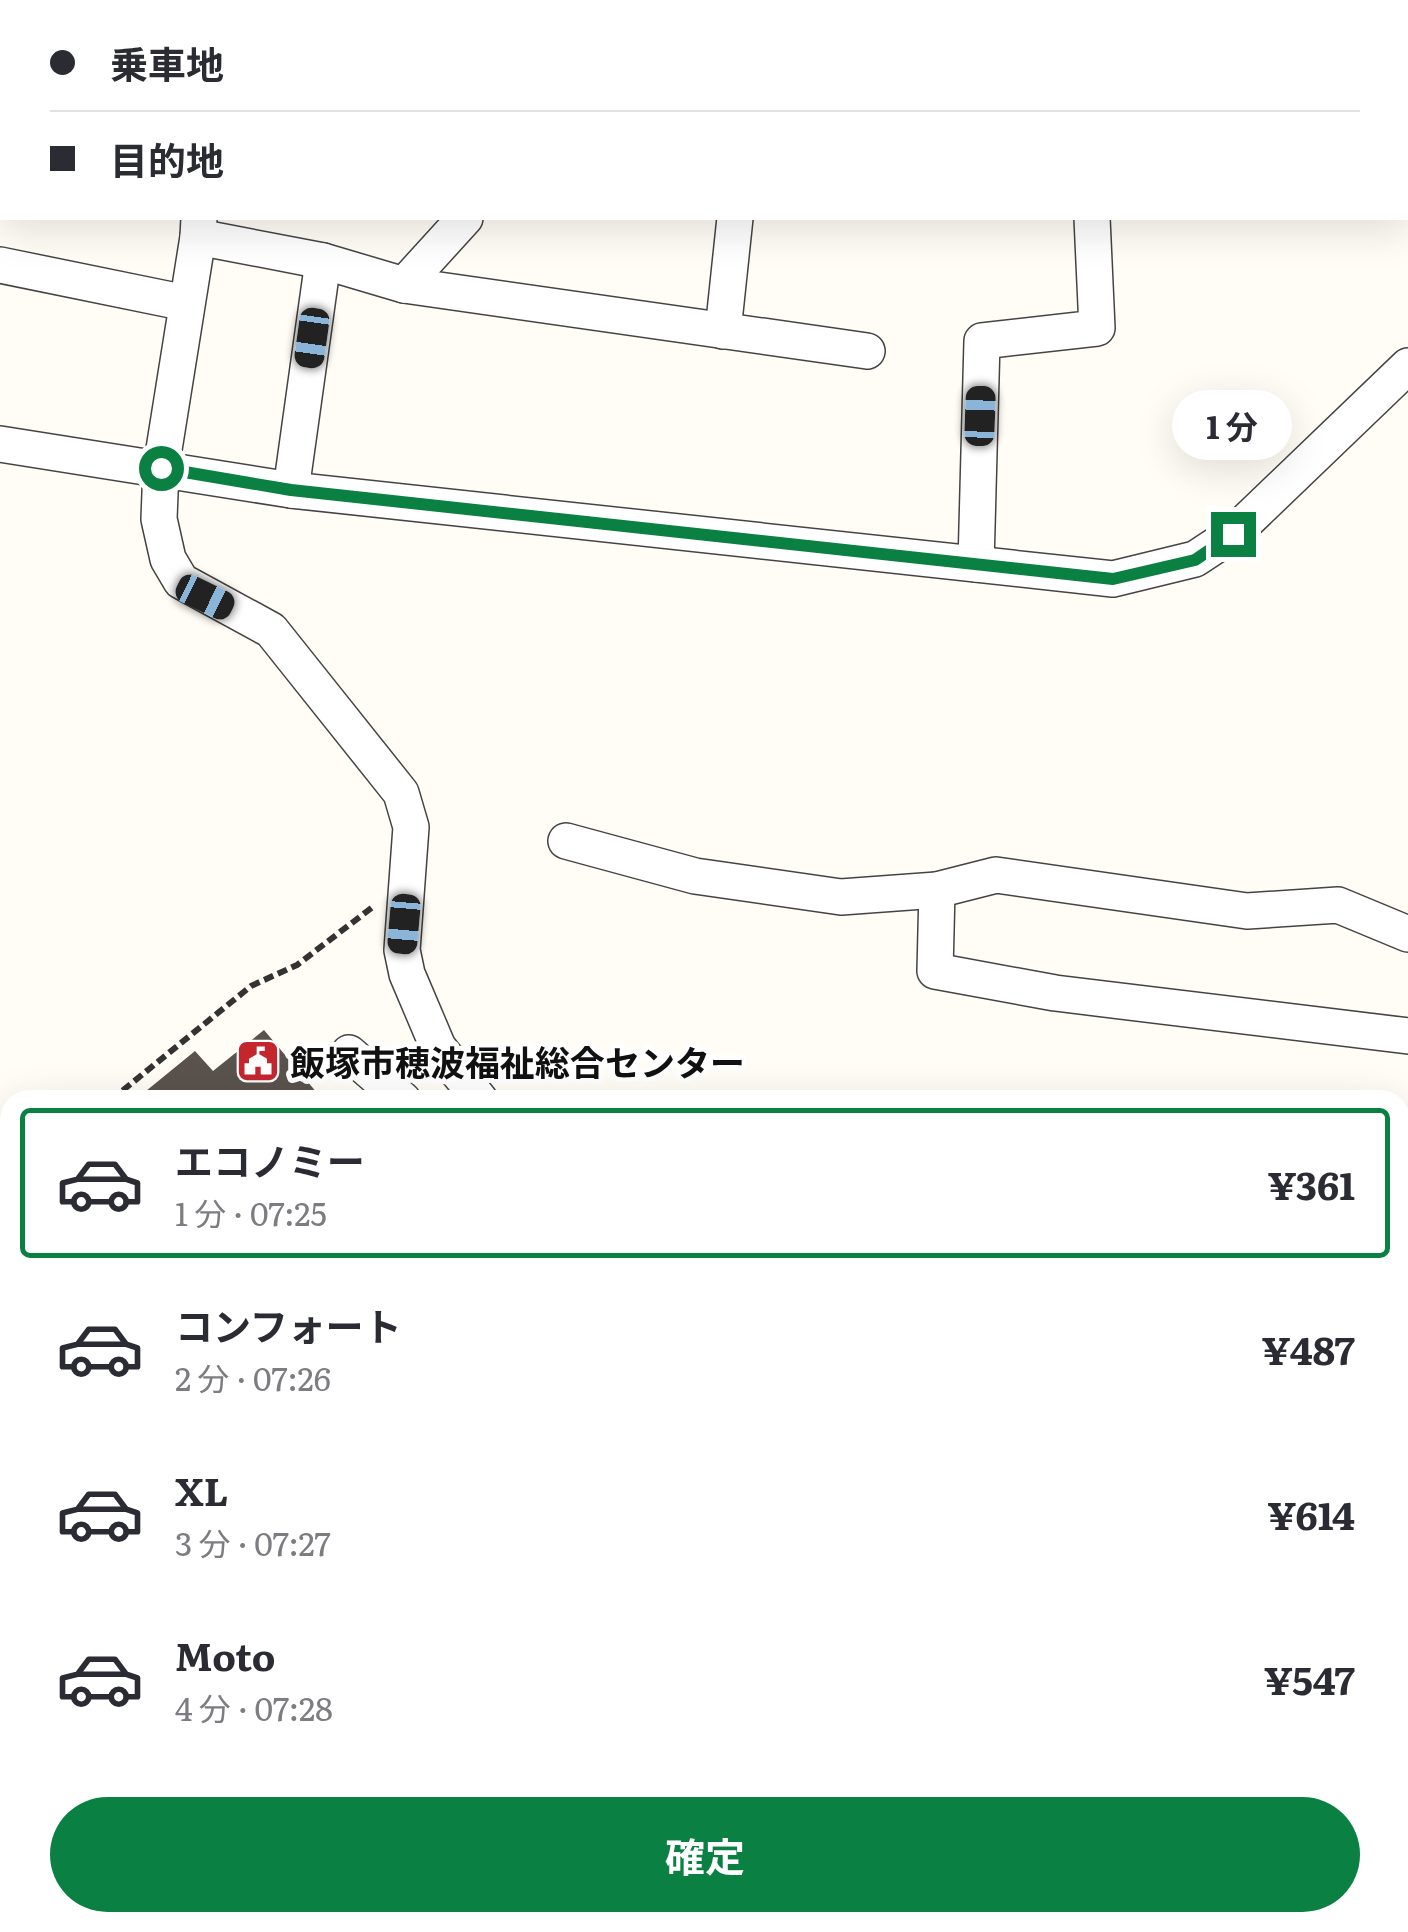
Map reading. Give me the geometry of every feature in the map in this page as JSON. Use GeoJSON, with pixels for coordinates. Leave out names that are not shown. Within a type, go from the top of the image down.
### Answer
{"type":"FeatureCollection","features":[{"type":"Feature","properties":{"kind":"street"},"geometry":{"type":"LineString","coordinates":[[404,285],[462,220]]}},
{"type":"Feature","properties":{"kind":"street"},"geometry":{"type":"LineString","coordinates":[[723,331],[735,220]]}},
{"type":"Feature","properties":{"kind":"street"},"geometry":{"type":"LineString","coordinates":[[976,564],[982,341],[1097,328],[1092,220]]}},
{"type":"Feature","properties":{"kind":"street"},"geometry":{"type":"LineString","coordinates":[[472,1090],[438,1047],[407,974],[402,950],[411,827],[401,793],[271,630],[182,581],[168,559],[158,520],[161,468],[198,227],[404,285],[867,351]]}},
{"type":"Feature","properties":{"kind":"street"},"geometry":{"type":"LineString","coordinates":[[291,490],[323,261]]}},
{"type":"Feature","properties":{"kind":"street"},"geometry":{"type":"LineString","coordinates":[[0,265],[186,303]]}},
{"type":"Feature","properties":{"kind":"street"},"geometry":{"type":"LineString","coordinates":[[0,444],[291,490],[1113,579],[1195,560],[1233,534],[1408,366]]}},
{"type":"Feature","properties":{"kind":"street"},"geometry":{"type":"LineString","coordinates":[[566,841],[695,876],[841,897],[937,890],[996,875],[1247,912],[1338,905],[1408,934]]}},
{"type":"Feature","properties":{"kind":"street"},"geometry":{"type":"LineString","coordinates":[[937,890],[935,971],[1056,993],[1408,1036]]}},
{"type":"Feature","properties":{"kind":"street"},"geometry":{"type":"LineString","coordinates":[[349,1053],[392,1090]]}},
{"type":"Feature","properties":{"kind":"path"},"geometry":{"type":"LineString","coordinates":[[122,1090],[250,986],[297,965],[386,896]]}},
{"type":"Feature","properties":{"kind":"building","name":"飯塚市穂波福祉総合センター"},"geometry":{"type":"Polygon","coordinates":[[[264,1030],[315,1090],[147,1090],[195,1051],[213,1071],[264,1030]]]}},
{"type":"Feature","properties":{"kind":"place","name":"飯塚市穂波福祉総合センター"},"geometry":{"type":"Point","coordinates":[258,1061]}},
{"type":"Feature","properties":{"kind":"route"},"geometry":{"type":"LineString","coordinates":[[161,468],[291,490],[1113,579],[1195,560],[1233,534]]}}]}
